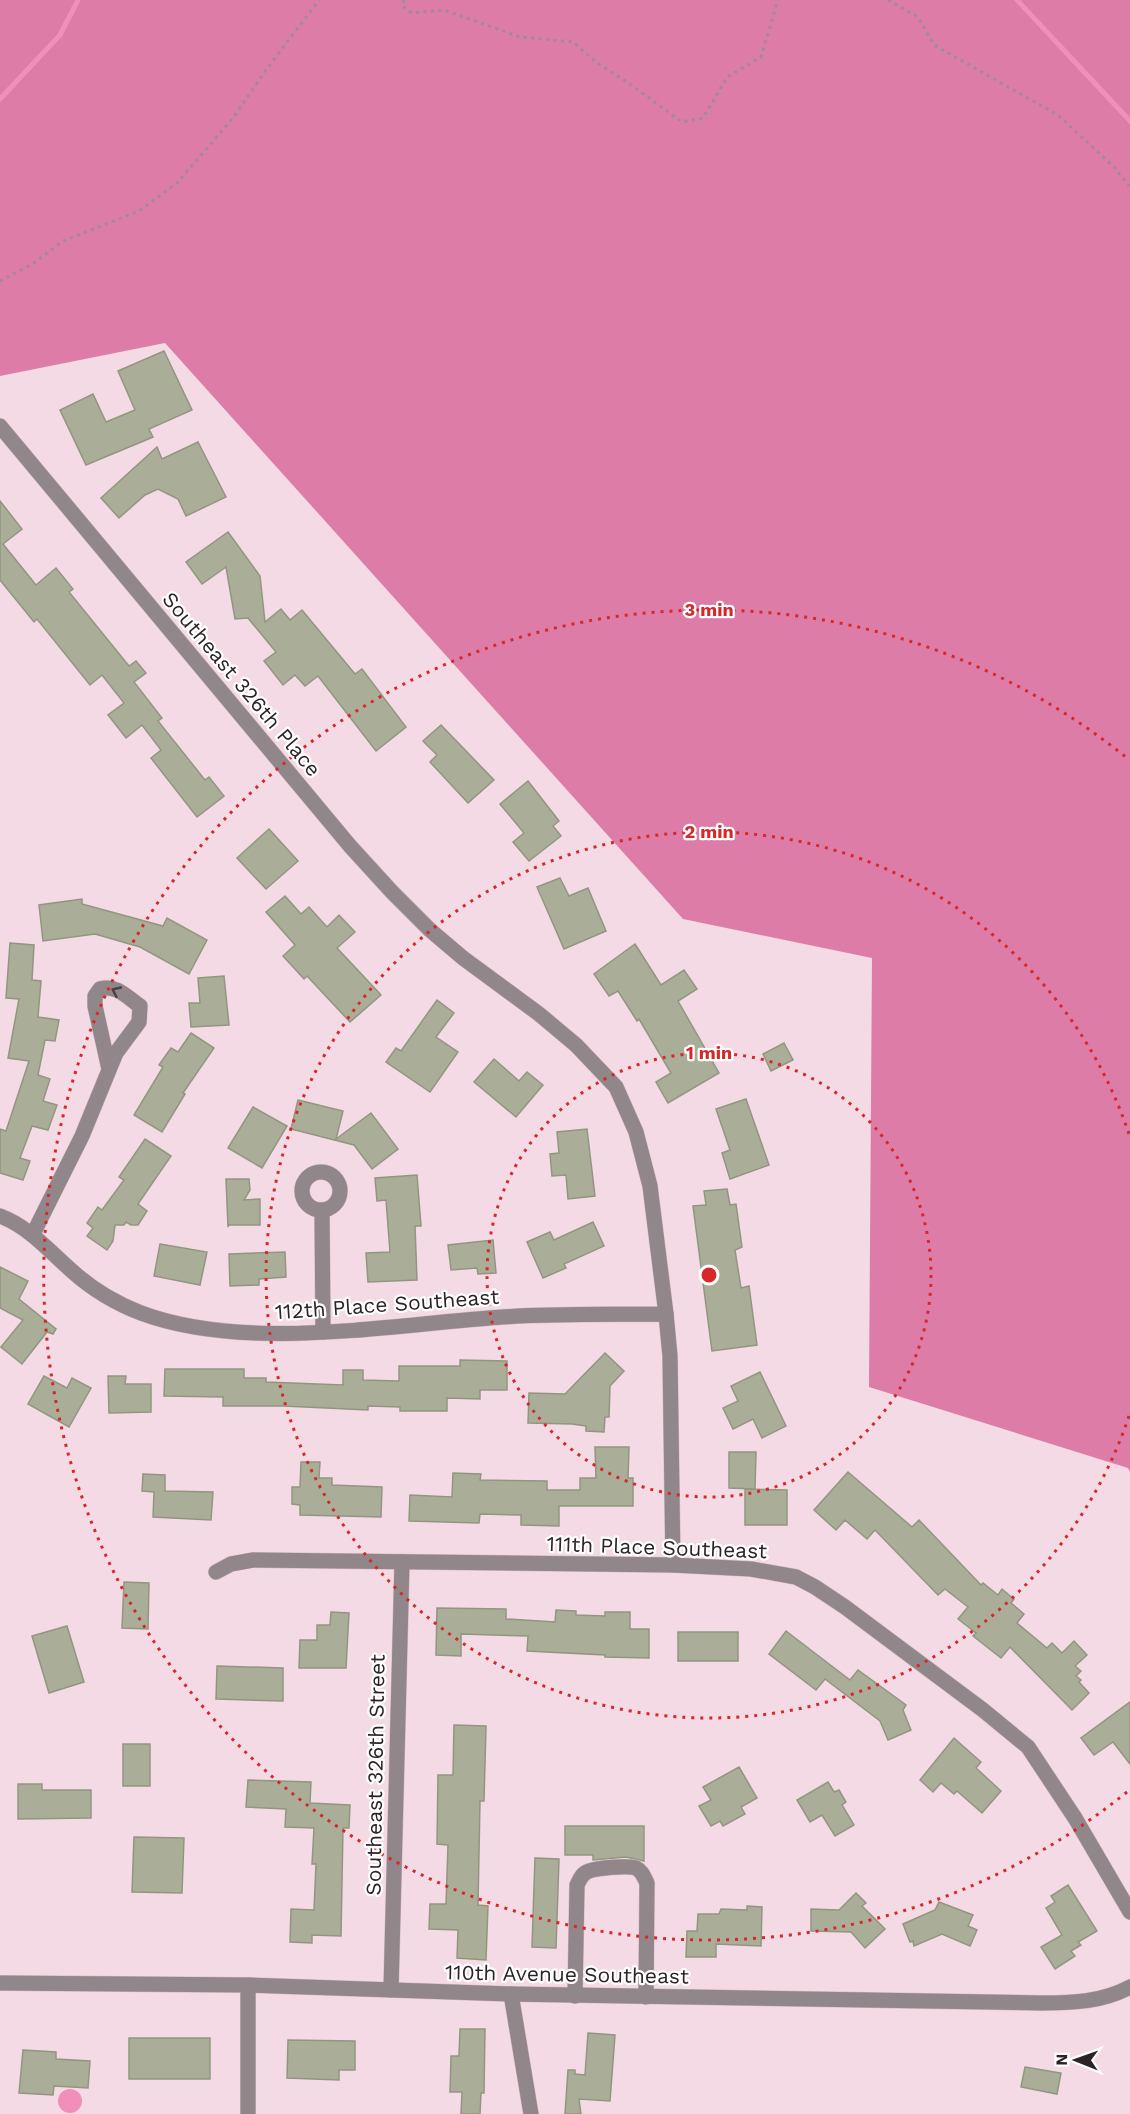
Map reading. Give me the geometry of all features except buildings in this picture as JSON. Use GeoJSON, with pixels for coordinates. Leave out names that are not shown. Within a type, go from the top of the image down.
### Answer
{"type":"FeatureCollection","features":[{"type":"Feature","properties":{"kind":"street","name":"Southeast 326th Place"},"geometry":{"type":"LineString","coordinates":[[0,426],[350,846],[407,907],[462,958],[576,1045],[616,1088],[636,1132],[650,1186],[666,1314],[670,1356],[673,1565]]}},
{"type":"Feature","properties":{"kind":"street"},"geometry":{"type":"LineString","coordinates":[[33,1234],[82,1136],[116,1053],[139,1022],[140,1006],[117,989],[108,986],[100,989],[95,996],[95,1006],[109,1069]]}},
{"type":"Feature","properties":{"kind":"street"},"geometry":{"type":"LineString","coordinates":[[322,1210],[323,1332]]}},
{"type":"Feature","properties":{"kind":"street","name":"112th Place Southeast"},"geometry":{"type":"LineString","coordinates":[[0,1216],[33,1234],[88,1284],[112,1300],[143,1314],[210,1328],[282,1333],[323,1332],[492,1317],[666,1314]]}},
{"type":"Feature","properties":{"kind":"street","name":"111th Place Southeast"},"geometry":{"type":"LineString","coordinates":[[216,1572],[231,1564],[253,1560],[673,1565],[751,1569],[785,1574],[804,1581],[845,1607],[983,1710],[1028,1747],[1075,1818],[1130,1912]]}},
{"type":"Feature","properties":{"kind":"street","name":"Southeast 326th Street"},"geometry":{"type":"LineString","coordinates":[[391,1990],[402,1562]]}},
{"type":"Feature","properties":{"kind":"street"},"geometry":{"type":"LineString","coordinates":[[575,1995],[577,1885],[582,1875],[588,1871],[623,1867],[634,1868],[642,1873],[647,1883],[646,1996]]}},
{"type":"Feature","properties":{"kind":"street","name":"110th Avenue Southeast"},"geometry":{"type":"LineString","coordinates":[[0,1983],[248,1985],[511,1994],[1050,2003],[1087,2001],[1115,1995],[1130,1987]]}},
{"type":"Feature","properties":{"kind":"street"},"geometry":{"type":"LineString","coordinates":[[248,1985],[248,2114]]}},
{"type":"Feature","properties":{"kind":"street"},"geometry":{"type":"LineString","coordinates":[[511,1994],[531,2114]]}},
{"type":"Feature","properties":{"kind":"path"},"geometry":{"type":"LineString","coordinates":[[0,281],[34,263],[63,241],[139,211],[177,183],[233,118],[319,0]]}},
{"type":"Feature","properties":{"kind":"path"},"geometry":{"type":"LineString","coordinates":[[404,0],[402,6],[412,13],[444,10],[520,37],[573,42],[596,62],[627,81],[682,122],[703,118],[727,77],[761,57],[778,0]]}},
{"type":"Feature","properties":{"kind":"path"},"geometry":{"type":"LineString","coordinates":[[888,0],[918,17],[934,45],[1058,115],[1114,167],[1130,187]]}},
{"type":"Feature","properties":{"kind":"shaded area"},"geometry":{"type":"Polygon","coordinates":[[[0,0],[1130,0],[1130,1472],[1128,1468],[869,1387],[872,958],[683,919],[165,343],[0,376],[0,0]]]}},
{"type":"Feature","properties":{"kind":"shaded area"},"geometry":{"type":"Polygon","coordinates":[[[70,2089],[75,2090],[81,2096],[81,2106],[75,2112],[70,2113],[65,2112],[59,2106],[58,2101],[59,2096],[65,2090],[70,2089]]]}},
{"type":"Feature","properties":{"kind":"waterway"},"geometry":{"type":"LineString","coordinates":[[0,99],[60,35],[78,0]]}},
{"type":"Feature","properties":{"kind":"waterway"},"geometry":{"type":"LineString","coordinates":[[1017,0],[1130,121]]}}]}
